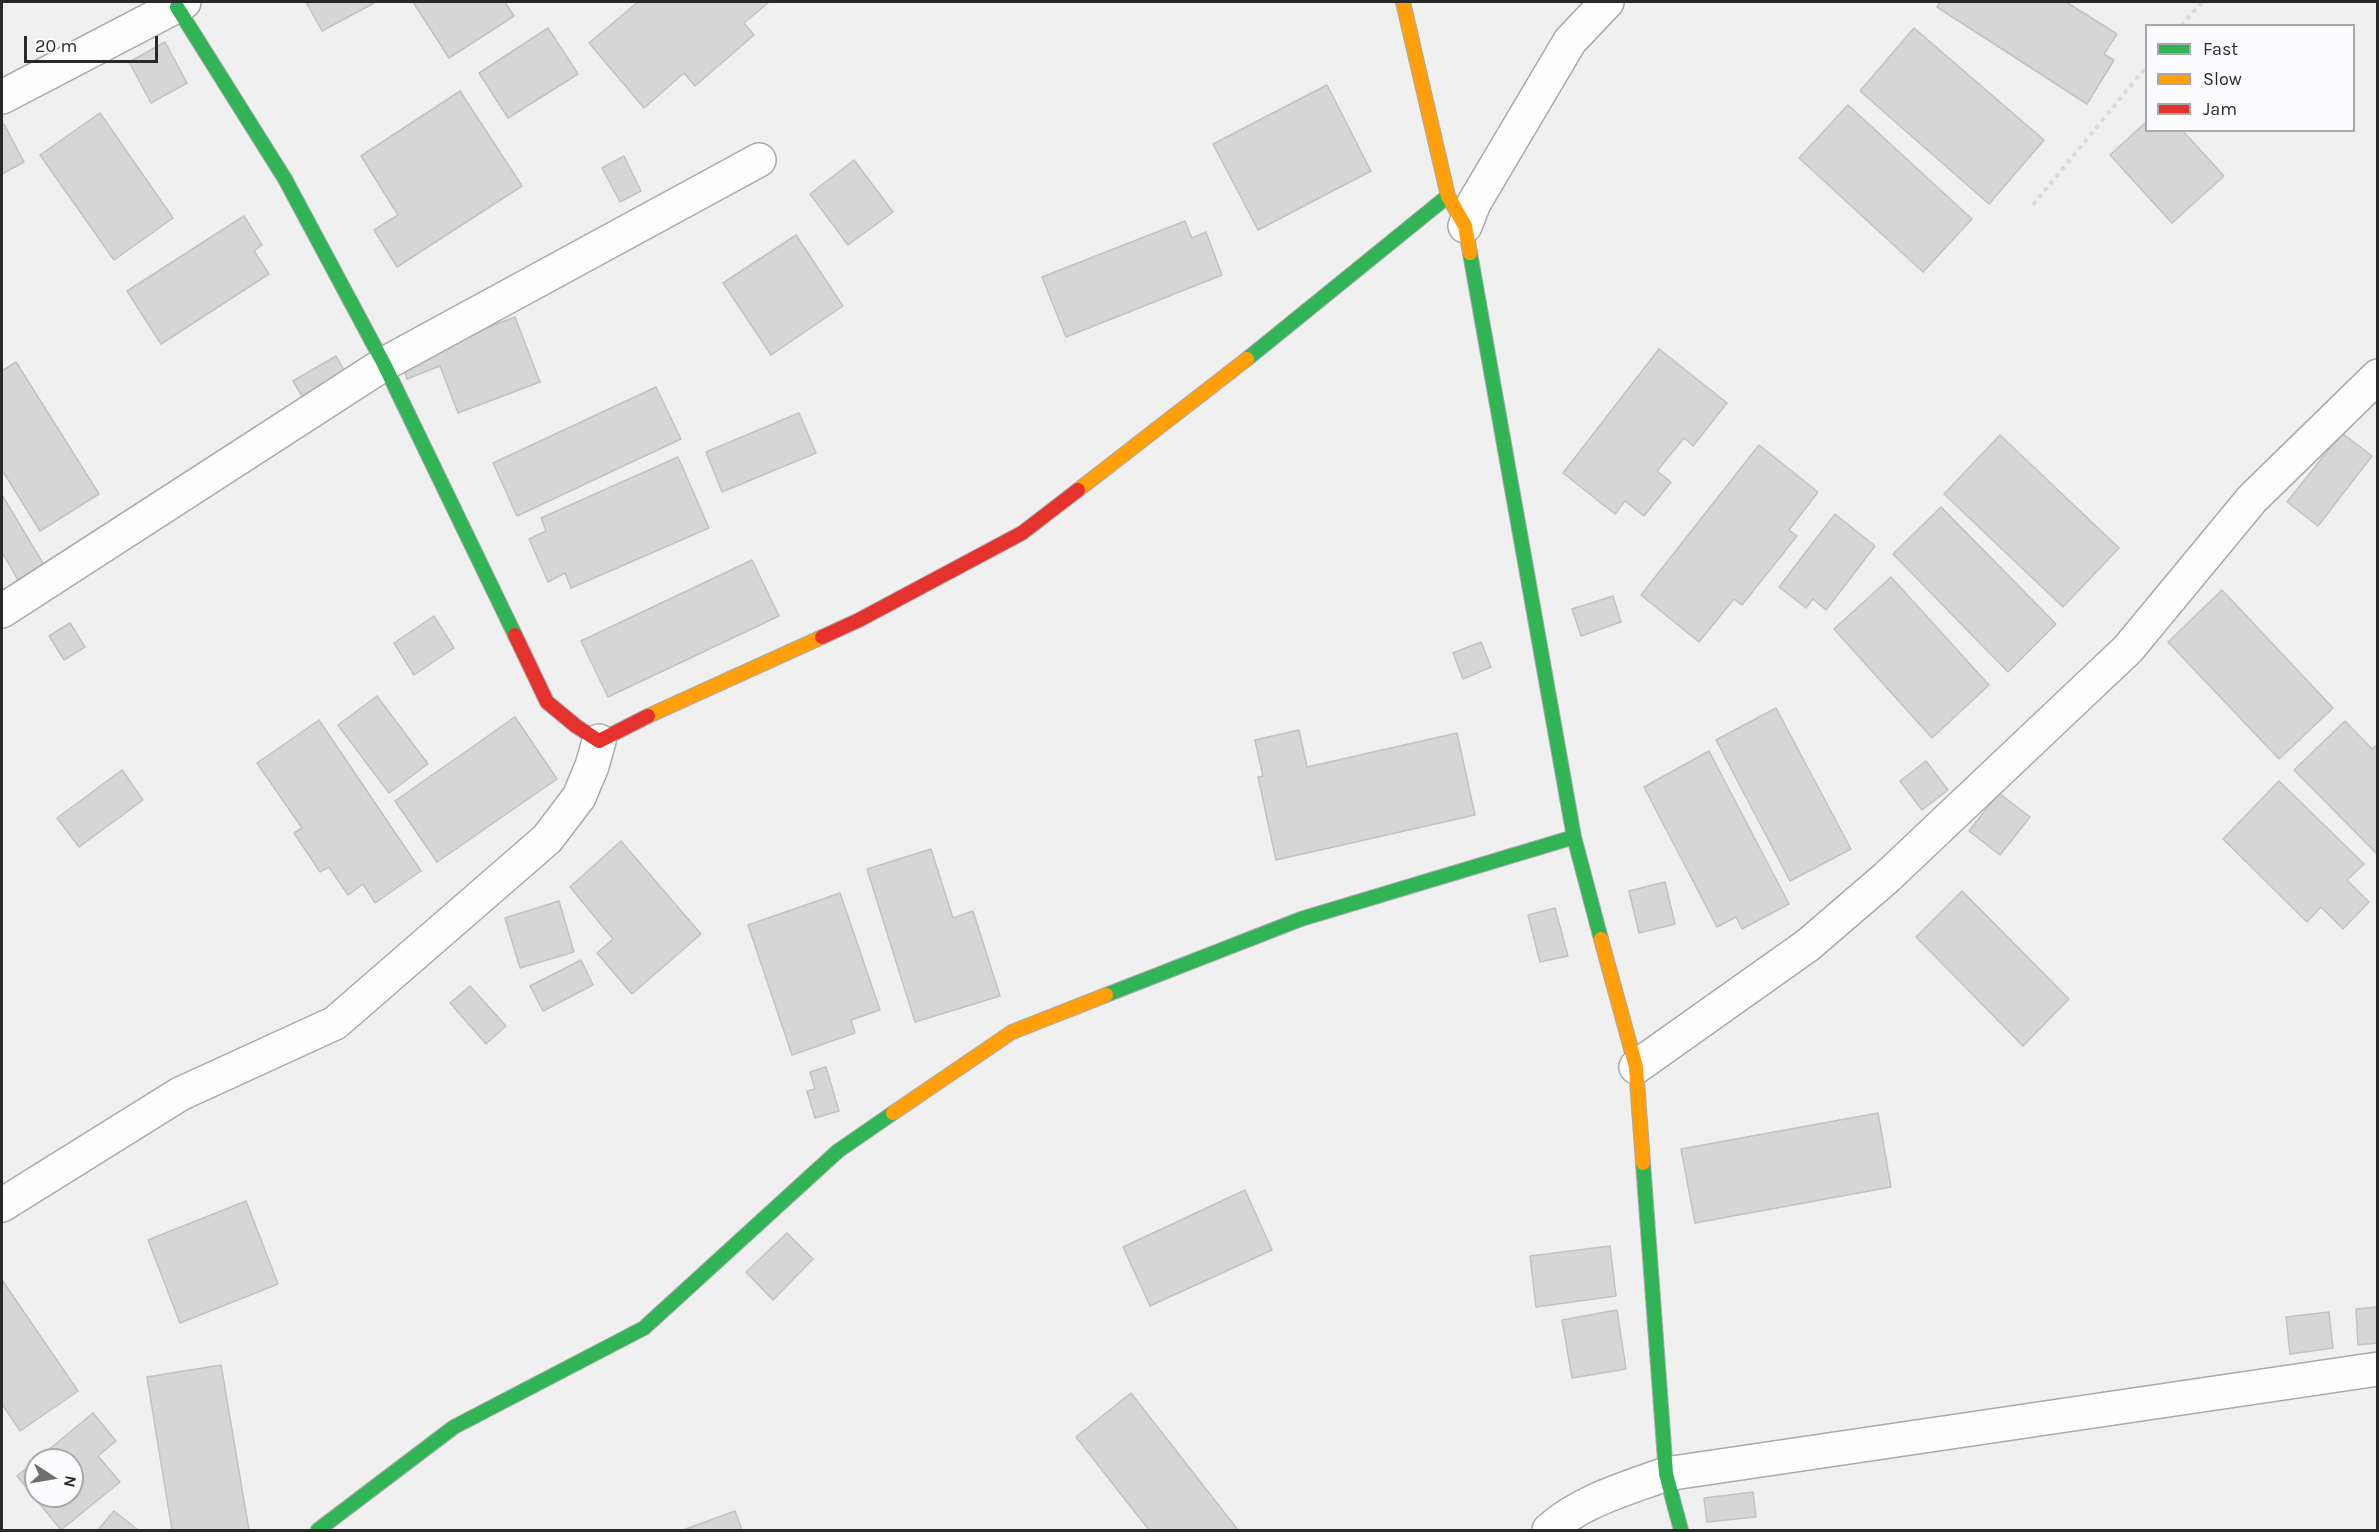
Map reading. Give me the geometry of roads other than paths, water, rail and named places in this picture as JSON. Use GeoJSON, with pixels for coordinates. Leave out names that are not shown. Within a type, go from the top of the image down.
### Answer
{"type":"FeatureCollection","features":[{"type":"Feature","properties":{"kind":"street"},"geometry":{"type":"LineString","coordinates":[[1403,2],[1448,196],[1465,226],[1574,837],[1636,1067],[1666,1474],[1681,1530]]}},
{"type":"Feature","properties":{"kind":"street"},"geometry":{"type":"LineString","coordinates":[[1465,226],[1474,203],[1570,41],[1607,2]]}},
{"type":"Feature","properties":{"kind":"street"},"geometry":{"type":"LineString","coordinates":[[2,97],[180,4],[285,179],[384,364],[547,702],[576,726],[599,741]]}},
{"type":"Feature","properties":{"kind":"street"},"geometry":{"type":"LineString","coordinates":[[2,610],[384,364],[759,160]]}},
{"type":"Feature","properties":{"kind":"street"},"geometry":{"type":"LineString","coordinates":[[2,1205],[180,1094],[335,1023],[547,839],[579,797],[592,766],[599,741],[637,721],[859,620],[1022,533],[1235,369],[1448,196]]}},
{"type":"Feature","properties":{"kind":"street"},"geometry":{"type":"LineString","coordinates":[[1636,1067],[1808,945],[1886,878],[2128,649],[2252,499],[2378,376]]}},
{"type":"Feature","properties":{"kind":"street"},"geometry":{"type":"LineString","coordinates":[[318,1530],[454,1427],[644,1328],[838,1150],[1012,1032],[1301,919],[1574,837]]}},
{"type":"Feature","properties":{"kind":"street"},"geometry":{"type":"LineString","coordinates":[[1549,1530],[1561,1519],[1590,1503],[1666,1474],[2378,1369]]}}]}
